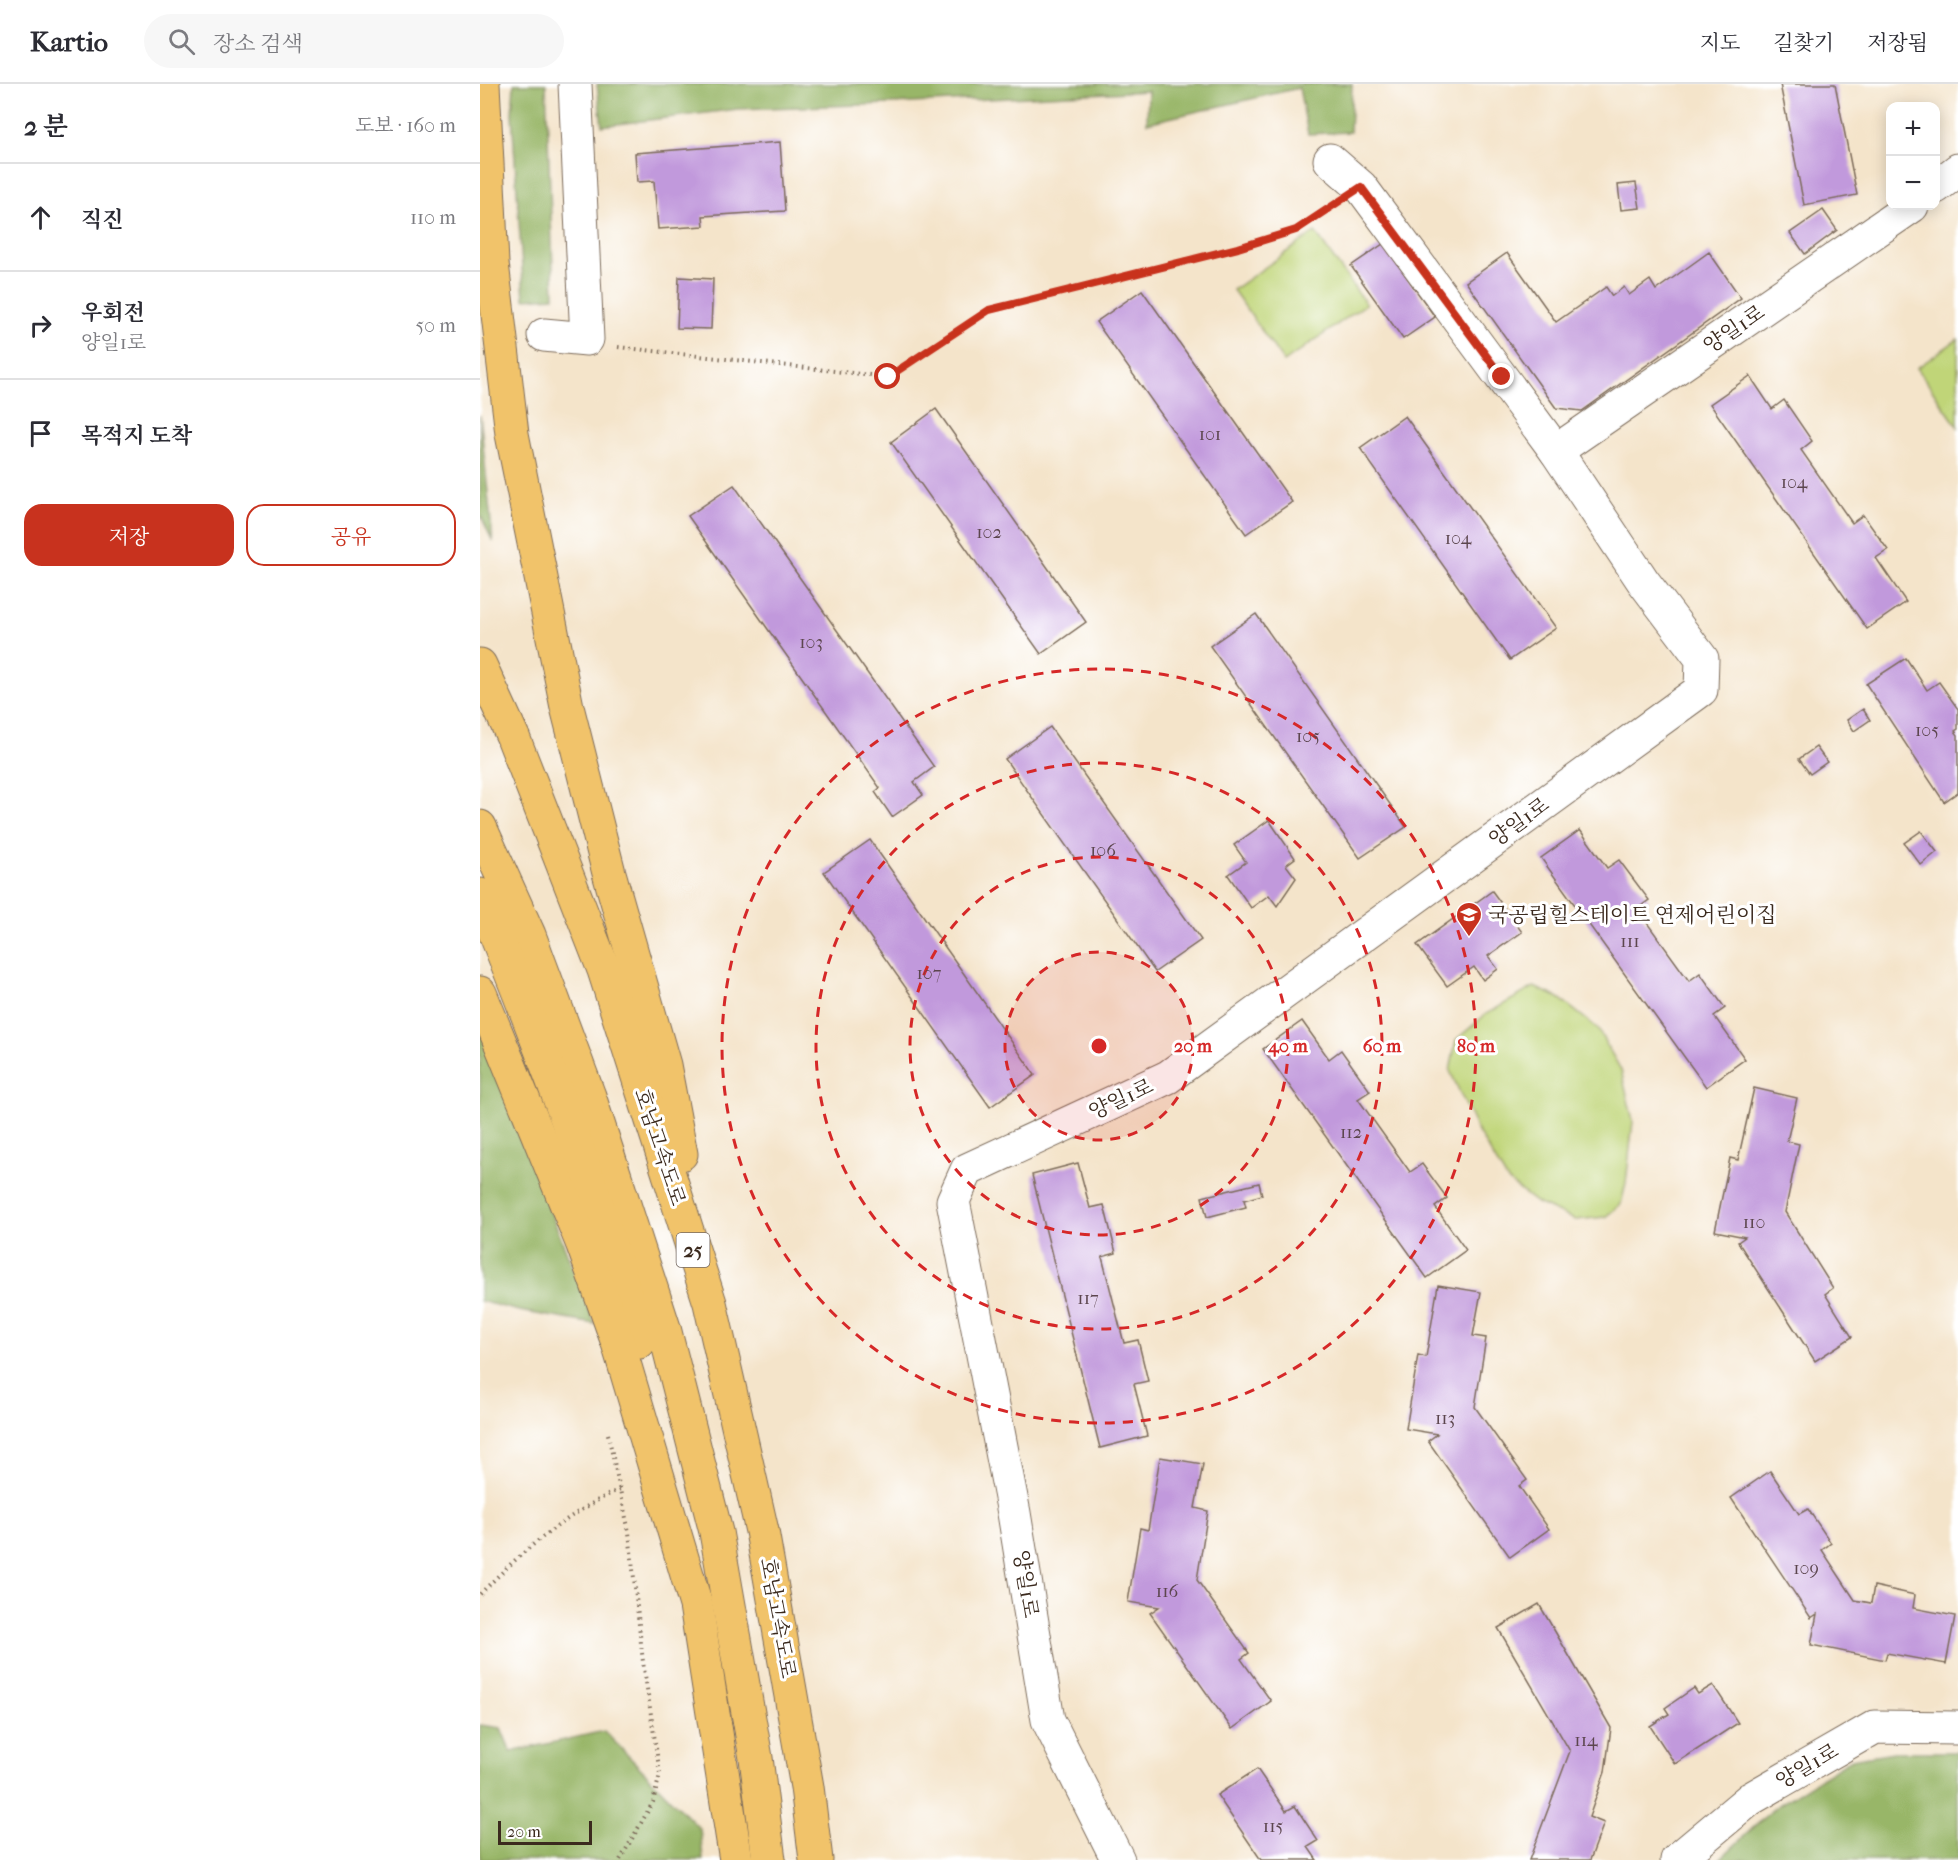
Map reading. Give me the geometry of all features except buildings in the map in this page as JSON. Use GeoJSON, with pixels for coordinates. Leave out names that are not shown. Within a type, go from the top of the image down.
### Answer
{"type":"FeatureCollection","features":[{"type":"Feature","properties":{"kind":"highway"},"geometry":{"type":"LineString","coordinates":[[483,84],[492,263],[512,434],[567,707],[609,873],[664,1065],[710,1303]]}},
{"type":"Feature","properties":{"kind":"highway","name":"호남고속도로"},"geometry":{"type":"LineString","coordinates":[[480,665],[513,737],[604,970],[710,1303],[762,1531],[807,1787],[816,1860]]}},
{"type":"Feature","properties":{"kind":"highway","name":"25"},"geometry":{"type":"LineString","coordinates":[[480,827],[529,935],[590,1096],[664,1328],[716,1532],[756,1758],[770,1860]]}},
{"type":"Feature","properties":{"kind":"highway"},"geometry":{"type":"LineString","coordinates":[[480,895],[572,1130],[618,1266],[667,1449],[696,1605],[736,1860]]}},
{"type":"Feature","properties":{"kind":"highway"},"geometry":{"type":"LineString","coordinates":[[480,993],[583,1245],[618,1343],[696,1605]]}},
{"type":"Feature","properties":{"kind":"street"},"geometry":{"type":"LineString","coordinates":[[544,335],[587,339],[575,84]]}},
{"type":"Feature","properties":{"kind":"street","name":"양일1로"},"geometry":{"type":"LineString","coordinates":[[1118,1860],[1048,1720],[1014,1513],[952,1201],[967,1170],[1168,1077],[1701,690],[1702,658],[1643,580],[1556,451],[1361,187],[1330,160]]}},
{"type":"Feature","properties":{"kind":"street"},"geometry":{"type":"LineString","coordinates":[[1940,184],[1958,171]]}},
{"type":"Feature","properties":{"kind":"street","name":"양일1로"},"geometry":{"type":"LineString","coordinates":[[1556,451],[1906,210]]}},
{"type":"Feature","properties":{"kind":"street","name":"양일1로"},"geometry":{"type":"LineString","coordinates":[[1677,1860],[1750,1798],[1875,1727],[1958,1728]]}},
{"type":"Feature","properties":{"kind":"path"},"geometry":{"type":"LineString","coordinates":[[587,339],[622,348],[888,377],[989,310],[1238,248],[1296,230],[1361,187]]}},
{"type":"Feature","properties":{"kind":"path"},"geometry":{"type":"LineString","coordinates":[[606,1424],[629,1532],[643,1662],[660,1774],[653,1802],[620,1860]]}},
{"type":"Feature","properties":{"kind":"path"},"geometry":{"type":"LineString","coordinates":[[480,1594],[514,1560],[589,1503],[620,1489]]}},
{"type":"Feature","properties":{"kind":"green space"},"geometry":{"type":"Polygon","coordinates":[[[514,84],[546,84],[554,297],[524,299],[512,114],[514,84]]]}},
{"type":"Feature","properties":{"kind":"green space"},"geometry":{"type":"Polygon","coordinates":[[[597,84],[1352,84],[1350,132],[1308,134],[1299,88],[1147,123],[1148,91],[738,109],[602,126],[597,84]]]}},
{"type":"Feature","properties":{"kind":"green space"},"geometry":{"type":"Polygon","coordinates":[[[1315,232],[1366,304],[1284,362],[1233,290],[1315,232]]]}},
{"type":"Feature","properties":{"kind":"green space"},"geometry":{"type":"Polygon","coordinates":[[[1958,339],[1958,427],[1917,368],[1958,339]]]}},
{"type":"Feature","properties":{"kind":"green space"},"geometry":{"type":"Polygon","coordinates":[[[480,415],[493,542],[480,514],[480,415]]]}},
{"type":"Feature","properties":{"kind":"green space"},"geometry":{"type":"Polygon","coordinates":[[[1534,987],[1559,998],[1597,1028],[1621,1070],[1633,1121],[1626,1183],[1621,1204],[1605,1217],[1575,1220],[1537,1203],[1508,1181],[1479,1134],[1450,1071],[1456,1040],[1486,1014],[1534,987]]]}},
{"type":"Feature","properties":{"kind":"green space"},"geometry":{"type":"Polygon","coordinates":[[[480,1025],[595,1324],[519,1311],[480,1301],[480,1025]]]}},
{"type":"Feature","properties":{"kind":"green space"},"geometry":{"type":"Polygon","coordinates":[[[480,1725],[501,1728],[511,1752],[604,1731],[700,1829],[703,1860],[480,1860],[480,1725]]]}},
{"type":"Feature","properties":{"kind":"green space"},"geometry":{"type":"Polygon","coordinates":[[[1894,1752],[1958,1752],[1958,1860],[1719,1860],[1774,1808],[1851,1759],[1894,1752]]]}},
{"type":"Feature","properties":{"kind":"place","name":"국공립힐스테이트 연제어린이집"},"geometry":{"type":"Point","coordinates":[1469,938]}},
{"type":"Feature","properties":{"kind":"route"},"geometry":{"type":"LineString","coordinates":[[888,377],[989,310],[1238,248],[1296,230],[1361,187],[1502,377]]}}]}
